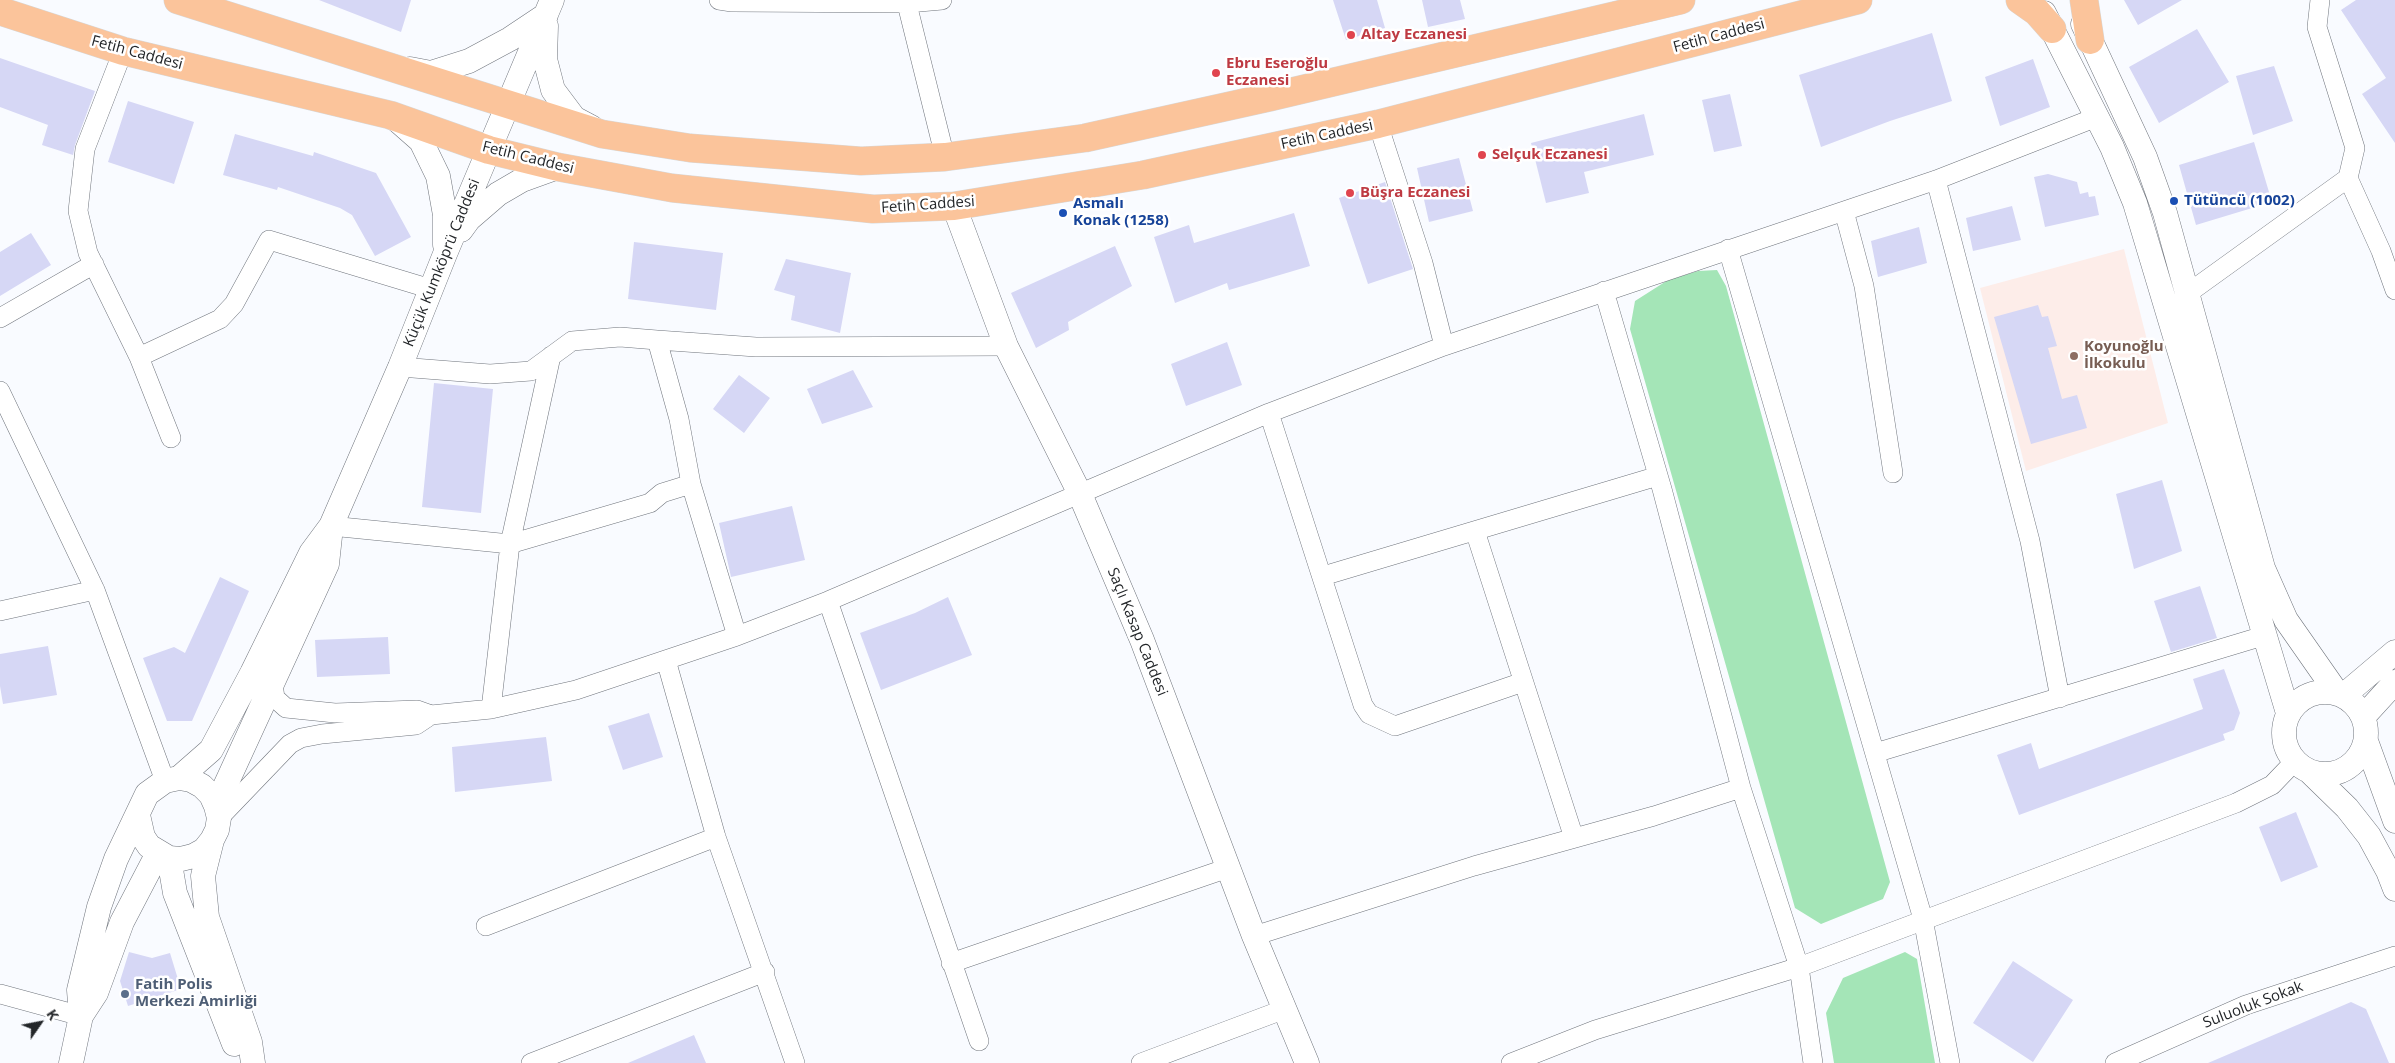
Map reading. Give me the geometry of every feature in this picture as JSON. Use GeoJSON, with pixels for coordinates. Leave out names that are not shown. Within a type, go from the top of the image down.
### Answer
{"type":"FeatureCollection","features":[{"type":"Feature","properties":{"kind":"main road"},"geometry":{"type":"LineString","coordinates":[[178,0],[602,134],[690,148],[860,161],[945,157],[1085,138],[1270,97],[1672,1]]}},
{"type":"Feature","properties":{"kind":"main road","name":"Fetih Caddesi"},"geometry":{"type":"LineString","coordinates":[[0,11],[123,52],[390,115],[489,150],[558,167],[672,188],[863,208],[954,206],[1143,175],[1378,124],[1858,0]]}},
{"type":"Feature","properties":{"kind":"main road"},"geometry":{"type":"LineString","coordinates":[[2020,0],[2037,12],[2052,29]]}},
{"type":"Feature","properties":{"kind":"main road"},"geometry":{"type":"LineString","coordinates":[[2084,0],[2090,40]]}},
{"type":"Feature","properties":{"kind":"street"},"geometry":{"type":"LineString","coordinates":[[719,0],[732,2],[907,2],[942,0]]}},
{"type":"Feature","properties":{"kind":"street"},"geometry":{"type":"LineString","coordinates":[[2038,0],[2097,117],[2124,176],[2140,220],[2263,636],[2288,713]]}},
{"type":"Feature","properties":{"kind":"street"},"geometry":{"type":"LineString","coordinates":[[2071,0],[2156,185],[2263,568],[2286,620],[2340,694],[2357,706],[2364,717],[2366,741],[2395,821]]}},
{"type":"Feature","properties":{"kind":"street"},"geometry":{"type":"LineString","coordinates":[[2187,294],[2348,178],[2355,148],[2317,27],[2320,0]]}},
{"type":"Feature","properties":{"kind":"street"},"geometry":{"type":"LineString","coordinates":[[907,2],[945,157]]}},
{"type":"Feature","properties":{"kind":"street"},"geometry":{"type":"LineString","coordinates":[[373,63],[430,73],[468,61],[510,39],[549,7]]}},
{"type":"Feature","properties":{"kind":"street"},"geometry":{"type":"LineString","coordinates":[[549,7],[545,59],[554,90],[574,118],[602,134]]}},
{"type":"Feature","properties":{"kind":"street","name":"Küçük Kumköprü Caddesi"},"geometry":{"type":"LineString","coordinates":[[331,526],[400,367],[445,254],[549,7]]}},
{"type":"Feature","properties":{"kind":"street"},"geometry":{"type":"LineString","coordinates":[[123,52],[85,149],[78,211],[88,253],[139,357],[171,438]]}},
{"type":"Feature","properties":{"kind":"street"},"geometry":{"type":"LineString","coordinates":[[390,115],[421,141],[438,176],[445,215],[445,254]]}},
{"type":"Feature","properties":{"kind":"street"},"geometry":{"type":"LineString","coordinates":[[273,684],[275,698],[286,708],[335,713],[417,710],[430,715],[491,709],[576,690],[737,636],[828,601],[1269,413],[1444,346],[1936,180],[2097,117]]}},
{"type":"Feature","properties":{"kind":"street"},"geometry":{"type":"LineString","coordinates":[[1378,124],[1423,263],[1444,346]]}},
{"type":"Feature","properties":{"kind":"street"},"geometry":{"type":"LineString","coordinates":[[445,254],[469,219],[498,194],[522,180],[558,167]]}},
{"type":"Feature","properties":{"kind":"street"},"geometry":{"type":"LineString","coordinates":[[2348,178],[2388,247],[2395,290]]}},
{"type":"Feature","properties":{"kind":"street"},"geometry":{"type":"LineString","coordinates":[[1936,180],[2030,541],[2060,698]]}},
{"type":"Feature","properties":{"kind":"street","name":"Saçlı Kasap Caddesi"},"geometry":{"type":"LineString","coordinates":[[954,206],[1006,346],[1080,494],[1142,640],[1254,936],[1307,1063]]}},
{"type":"Feature","properties":{"kind":"street"},"geometry":{"type":"LineString","coordinates":[[1844,211],[1864,286],[1893,473]]}},
{"type":"Feature","properties":{"kind":"street"},"geometry":{"type":"LineString","coordinates":[[139,357],[220,319],[234,304],[268,240],[431,289]]}},
{"type":"Feature","properties":{"kind":"street"},"geometry":{"type":"LineString","coordinates":[[1728,250],[1923,919],[1950,1063]]}},
{"type":"Feature","properties":{"kind":"street"},"geometry":{"type":"LineString","coordinates":[[0,318],[94,264]]}},
{"type":"Feature","properties":{"kind":"street"},"geometry":{"type":"LineString","coordinates":[[1604,291],[1658,476],[1741,788],[1798,966],[1813,1063]]}},
{"type":"Feature","properties":{"kind":"street"},"geometry":{"type":"LineString","coordinates":[[400,367],[490,374],[531,371],[572,341],[620,338],[756,348],[1006,346]]}},
{"type":"Feature","properties":{"kind":"street"},"geometry":{"type":"LineString","coordinates":[[657,340],[679,418],[691,484],[737,636]]}},
{"type":"Feature","properties":{"kind":"street"},"geometry":{"type":"LineString","coordinates":[[491,709],[510,544],[551,356]]}},
{"type":"Feature","properties":{"kind":"street"},"geometry":{"type":"LineString","coordinates":[[0,392],[95,590],[172,780]]}},
{"type":"Feature","properties":{"kind":"street"},"geometry":{"type":"LineString","coordinates":[[1269,413],[1363,705],[1369,714],[1395,726],[1523,682]]}},
{"type":"Feature","properties":{"kind":"street"},"geometry":{"type":"LineString","coordinates":[[1323,576],[1658,476]]}},
{"type":"Feature","properties":{"kind":"street"},"geometry":{"type":"LineString","coordinates":[[331,526],[510,544],[650,503],[662,493],[691,484]]}},
{"type":"Feature","properties":{"kind":"street"},"geometry":{"type":"LineString","coordinates":[[138,815],[143,837],[164,855],[181,859],[193,856],[204,850],[273,684],[327,564],[331,526]]}},
{"type":"Feature","properties":{"kind":"street"},"geometry":{"type":"LineString","coordinates":[[71,1063],[81,1016],[78,990],[99,907],[116,859],[147,794],[172,780],[211,750],[252,674],[311,553],[331,526]]}},
{"type":"Feature","properties":{"kind":"street"},"geometry":{"type":"LineString","coordinates":[[1475,531],[1574,838]]}},
{"type":"Feature","properties":{"kind":"street"},"geometry":{"type":"LineString","coordinates":[[0,611],[95,590]]}},
{"type":"Feature","properties":{"kind":"street"},"geometry":{"type":"LineString","coordinates":[[828,601],[979,1042]]}},
{"type":"Feature","properties":{"kind":"street"},"geometry":{"type":"LineString","coordinates":[[1875,753],[2263,636]]}},
{"type":"Feature","properties":{"kind":"street"},"geometry":{"type":"LineString","coordinates":[[2395,652],[2340,694],[2320,692],[2304,696],[2288,713],[2284,725],[2284,738],[2288,750],[2302,766],[2347,808],[2369,836],[2388,871],[2395,889]]}},
{"type":"Feature","properties":{"kind":"street"},"geometry":{"type":"LineString","coordinates":[[666,660],[716,837],[765,972],[795,1063]]}},
{"type":"Feature","properties":{"kind":"street"},"geometry":{"type":"LineString","coordinates":[[2364,717],[2395,682]]}},
{"type":"Feature","properties":{"kind":"street"},"geometry":{"type":"LineString","coordinates":[[216,822],[290,744],[301,738],[322,734],[416,725],[430,715]]}},
{"type":"Feature","properties":{"kind":"street"},"geometry":{"type":"LineString","coordinates":[[2302,766],[2321,774],[2344,769],[2354,762],[2362,752],[2366,741]]}},
{"type":"Feature","properties":{"kind":"street"},"geometry":{"type":"LineString","coordinates":[[1511,1063],[1595,1030],[1798,966],[2236,803],[2272,785],[2302,766]]}},
{"type":"Feature","properties":{"kind":"street"},"geometry":{"type":"LineString","coordinates":[[172,780],[191,780],[202,786],[211,795],[216,822],[204,876],[207,917],[250,1042],[253,1063]]}},
{"type":"Feature","properties":{"kind":"street"},"geometry":{"type":"LineString","coordinates":[[1254,936],[1474,866],[1741,788]]}},
{"type":"Feature","properties":{"kind":"street"},"geometry":{"type":"LineString","coordinates":[[486,926],[716,837]]}},
{"type":"Feature","properties":{"kind":"street"},"geometry":{"type":"LineString","coordinates":[[81,1016],[96,993],[122,922],[164,855]]}},
{"type":"Feature","properties":{"kind":"street"},"geometry":{"type":"LineString","coordinates":[[164,855],[175,893],[236,1048],[248,1063]]}},
{"type":"Feature","properties":{"kind":"street"},"geometry":{"type":"LineString","coordinates":[[951,963],[1228,868]]}},
{"type":"Feature","properties":{"kind":"street","name":"Suluoluk Sokak"},"geometry":{"type":"LineString","coordinates":[[2115,1063],[2246,1005],[2395,956]]}},
{"type":"Feature","properties":{"kind":"street"},"geometry":{"type":"LineString","coordinates":[[530,1063],[765,972]]}},
{"type":"Feature","properties":{"kind":"street"},"geometry":{"type":"LineString","coordinates":[[0,994],[81,1016]]}},
{"type":"Feature","properties":{"kind":"street"},"geometry":{"type":"LineString","coordinates":[[1141,1063],[1285,1009]]}},
{"type":"Feature","properties":{"kind":"shaded area","name":"Koyunoğlu İlkokulu"},"geometry":{"type":"Polygon","coordinates":[[[2124,249],[2168,423],[2026,471],[1980,288],[2124,249]]]}},
{"type":"Feature","properties":{"kind":"green space"},"geometry":{"type":"Polygon","coordinates":[[[1717,270],[1726,286],[1890,882],[1883,899],[1821,924],[1795,908],[1630,329],[1635,301],[1668,280],[1698,271],[1717,270]]]}},
{"type":"Feature","properties":{"kind":"green space"},"geometry":{"type":"Polygon","coordinates":[[[1905,952],[1917,959],[1935,1063],[1834,1063],[1826,1013],[1843,978],[1905,952]]]}},
{"type":"Feature","properties":{"kind":"building"},"geometry":{"type":"Polygon","coordinates":[[[319,0],[411,0],[401,32],[319,0]]]}},
{"type":"Feature","properties":{"kind":"building"},"geometry":{"type":"Polygon","coordinates":[[[1333,0],[1377,0],[1385,28],[1346,40],[1333,0]]]}},
{"type":"Feature","properties":{"kind":"building"},"geometry":{"type":"Polygon","coordinates":[[[1422,0],[1460,0],[1465,19],[1428,27],[1422,0]]]}},
{"type":"Feature","properties":{"kind":"building"},"geometry":{"type":"Polygon","coordinates":[[[2124,0],[2182,0],[2138,25],[2124,0]]]}},
{"type":"Feature","properties":{"kind":"building"},"geometry":{"type":"Polygon","coordinates":[[[2356,0],[2395,0],[2395,143],[2362,94],[2386,78],[2341,10],[2356,0]]]}},
{"type":"Feature","properties":{"kind":"building"},"geometry":{"type":"Polygon","coordinates":[[[2197,29],[2229,82],[2159,123],[2129,67],[2197,29]]]}},
{"type":"Feature","properties":{"kind":"building"},"geometry":{"type":"Polygon","coordinates":[[[1932,33],[1952,101],[1890,121],[1821,147],[1799,75],[1932,33]]]}},
{"type":"Feature","properties":{"kind":"building"},"geometry":{"type":"Polygon","coordinates":[[[0,58],[95,91],[73,155],[42,145],[48,125],[0,107],[0,58]]]}},
{"type":"Feature","properties":{"kind":"building"},"geometry":{"type":"Polygon","coordinates":[[[2033,59],[2050,107],[2000,126],[1985,77],[2033,59]]]}},
{"type":"Feature","properties":{"kind":"building"},"geometry":{"type":"Polygon","coordinates":[[[2274,66],[2293,121],[2253,135],[2236,76],[2274,66]]]}},
{"type":"Feature","properties":{"kind":"building"},"geometry":{"type":"Polygon","coordinates":[[[1730,94],[1742,146],[1714,152],[1702,100],[1730,94]]]}},
{"type":"Feature","properties":{"kind":"building"},"geometry":{"type":"Polygon","coordinates":[[[128,101],[194,122],[174,184],[108,162],[128,101]]]}},
{"type":"Feature","properties":{"kind":"building"},"geometry":{"type":"Polygon","coordinates":[[[1644,114],[1654,155],[1584,172],[1589,193],[1546,203],[1531,143],[1644,114]]]}},
{"type":"Feature","properties":{"kind":"building"},"geometry":{"type":"Polygon","coordinates":[[[235,134],[313,156],[314,152],[376,173],[411,237],[375,256],[352,215],[340,208],[278,187],[277,190],[223,175],[235,134]]]}},
{"type":"Feature","properties":{"kind":"building"},"geometry":{"type":"Polygon","coordinates":[[[2254,142],[2272,202],[2196,225],[2179,165],[2254,142]]]}},
{"type":"Feature","properties":{"kind":"building"},"geometry":{"type":"Polygon","coordinates":[[[1459,158],[1473,211],[1429,222],[1417,168],[1459,158]]]}},
{"type":"Feature","properties":{"kind":"building"},"geometry":{"type":"Polygon","coordinates":[[[2048,174],[2077,182],[2080,194],[2088,192],[2089,197],[2095,196],[2099,215],[2045,227],[2034,177],[2048,174]]]}},
{"type":"Feature","properties":{"kind":"building"},"geometry":{"type":"Polygon","coordinates":[[[1385,182],[1413,269],[1368,284],[1339,198],[1385,182]]]}},
{"type":"Feature","properties":{"kind":"building"},"geometry":{"type":"Polygon","coordinates":[[[2012,206],[2021,240],[1973,251],[1966,218],[2012,206]]]}},
{"type":"Feature","properties":{"kind":"building"},"geometry":{"type":"Polygon","coordinates":[[[1294,213],[1310,266],[1229,290],[1227,283],[1175,303],[1154,237],[1189,225],[1194,243],[1294,213]]]}},
{"type":"Feature","properties":{"kind":"building"},"geometry":{"type":"Polygon","coordinates":[[[1919,227],[1927,263],[1878,277],[1871,241],[1919,227]]]}},
{"type":"Feature","properties":{"kind":"building"},"geometry":{"type":"Polygon","coordinates":[[[31,233],[51,265],[0,296],[0,252],[31,233]]]}},
{"type":"Feature","properties":{"kind":"building"},"geometry":{"type":"Polygon","coordinates":[[[634,242],[723,253],[716,310],[628,299],[634,242]]]}},
{"type":"Feature","properties":{"kind":"building"},"geometry":{"type":"Polygon","coordinates":[[[1115,246],[1132,286],[1068,322],[1069,330],[1036,348],[1011,293],[1115,246]]]}},
{"type":"Feature","properties":{"kind":"building"},"geometry":{"type":"Polygon","coordinates":[[[786,259],[851,273],[840,333],[791,320],[795,296],[774,290],[786,259]]]}},
{"type":"Feature","properties":{"kind":"building"},"geometry":{"type":"Polygon","coordinates":[[[2038,305],[2042,317],[2048,316],[2057,346],[2048,348],[2062,399],[2077,395],[2087,428],[2031,444],[1994,317],[2038,305]]]}},
{"type":"Feature","properties":{"kind":"building"},"geometry":{"type":"Polygon","coordinates":[[[1227,342],[1242,385],[1186,406],[1171,364],[1227,342]]]}},
{"type":"Feature","properties":{"kind":"building"},"geometry":{"type":"Polygon","coordinates":[[[853,370],[873,407],[822,424],[807,389],[853,370]]]}},
{"type":"Feature","properties":{"kind":"building"},"geometry":{"type":"Polygon","coordinates":[[[739,375],[770,398],[744,433],[713,409],[739,375]]]}},
{"type":"Feature","properties":{"kind":"building"},"geometry":{"type":"Polygon","coordinates":[[[434,383],[493,389],[481,513],[422,507],[434,383]]]}},
{"type":"Feature","properties":{"kind":"building"},"geometry":{"type":"Polygon","coordinates":[[[2162,480],[2182,551],[2134,569],[2116,494],[2162,480]]]}},
{"type":"Feature","properties":{"kind":"building"},"geometry":{"type":"Polygon","coordinates":[[[792,506],[805,560],[731,577],[719,523],[792,506]]]}},
{"type":"Feature","properties":{"kind":"building"},"geometry":{"type":"Polygon","coordinates":[[[220,577],[249,591],[192,721],[167,721],[143,658],[174,647],[185,653],[220,577]]]}},
{"type":"Feature","properties":{"kind":"building"},"geometry":{"type":"Polygon","coordinates":[[[2200,586],[2217,638],[2171,652],[2154,601],[2200,586]]]}},
{"type":"Feature","properties":{"kind":"building"},"geometry":{"type":"Polygon","coordinates":[[[948,597],[972,655],[881,690],[860,633],[915,613],[948,597]]]}},
{"type":"Feature","properties":{"kind":"building"},"geometry":{"type":"Polygon","coordinates":[[[388,637],[390,674],[317,677],[315,640],[388,637]]]}},
{"type":"Feature","properties":{"kind":"building"},"geometry":{"type":"Polygon","coordinates":[[[48,646],[57,695],[3,704],[0,686],[0,654],[48,646]]]}},
{"type":"Feature","properties":{"kind":"building"},"geometry":{"type":"Polygon","coordinates":[[[2224,669],[2240,713],[2234,730],[2223,734],[2225,740],[2019,815],[1997,755],[2031,743],[2039,769],[2203,709],[2193,679],[2224,669]]]}},
{"type":"Feature","properties":{"kind":"building"},"geometry":{"type":"Polygon","coordinates":[[[649,713],[663,757],[623,770],[608,726],[649,713]]]}},
{"type":"Feature","properties":{"kind":"building"},"geometry":{"type":"Polygon","coordinates":[[[546,737],[552,781],[455,792],[452,747],[546,737]]]}},
{"type":"Feature","properties":{"kind":"building"},"geometry":{"type":"Polygon","coordinates":[[[2296,812],[2318,867],[2281,882],[2259,827],[2296,812]]]}},
{"type":"Feature","properties":{"kind":"building"},"geometry":{"type":"Polygon","coordinates":[[[129,952],[152,958],[170,953],[181,989],[128,1006],[120,981],[129,952]]]}},
{"type":"Feature","properties":{"kind":"building"},"geometry":{"type":"Polygon","coordinates":[[[2013,961],[2073,1000],[2033,1062],[1973,1023],[2013,961]]]}},
{"type":"Feature","properties":{"kind":"building"},"geometry":{"type":"Polygon","coordinates":[[[2351,1002],[2366,1009],[2389,1063],[2208,1063],[2351,1002]]]}},
{"type":"Feature","properties":{"kind":"building"},"geometry":{"type":"Polygon","coordinates":[[[694,1035],[706,1063],[628,1063],[694,1035]]]}},
{"type":"Feature","properties":{"kind":"place","name":"Altay Eczanesi"},"geometry":{"type":"Point","coordinates":[1351,35]}},
{"type":"Feature","properties":{"kind":"place","name":"Ebru Eseroğlu Eczanesi"},"geometry":{"type":"Point","coordinates":[1216,73]}},
{"type":"Feature","properties":{"kind":"place","name":"Selçuk Eczanesi"},"geometry":{"type":"Point","coordinates":[1482,155]}},
{"type":"Feature","properties":{"kind":"place","name":"Büşra Eczanesi"},"geometry":{"type":"Point","coordinates":[1350,193]}},
{"type":"Feature","properties":{"kind":"place","name":"Tütüncü (1002)"},"geometry":{"type":"Point","coordinates":[2174,201]}},
{"type":"Feature","properties":{"kind":"place","name":"Asmalı Konak (1258)"},"geometry":{"type":"Point","coordinates":[1063,213]}},
{"type":"Feature","properties":{"kind":"place","name":"Koyunoğlu İlkokulu"},"geometry":{"type":"Point","coordinates":[2074,356]}},
{"type":"Feature","properties":{"kind":"place","name":"Fatih Polis Merkezi Amirliği"},"geometry":{"type":"Point","coordinates":[125,994]}}]}
